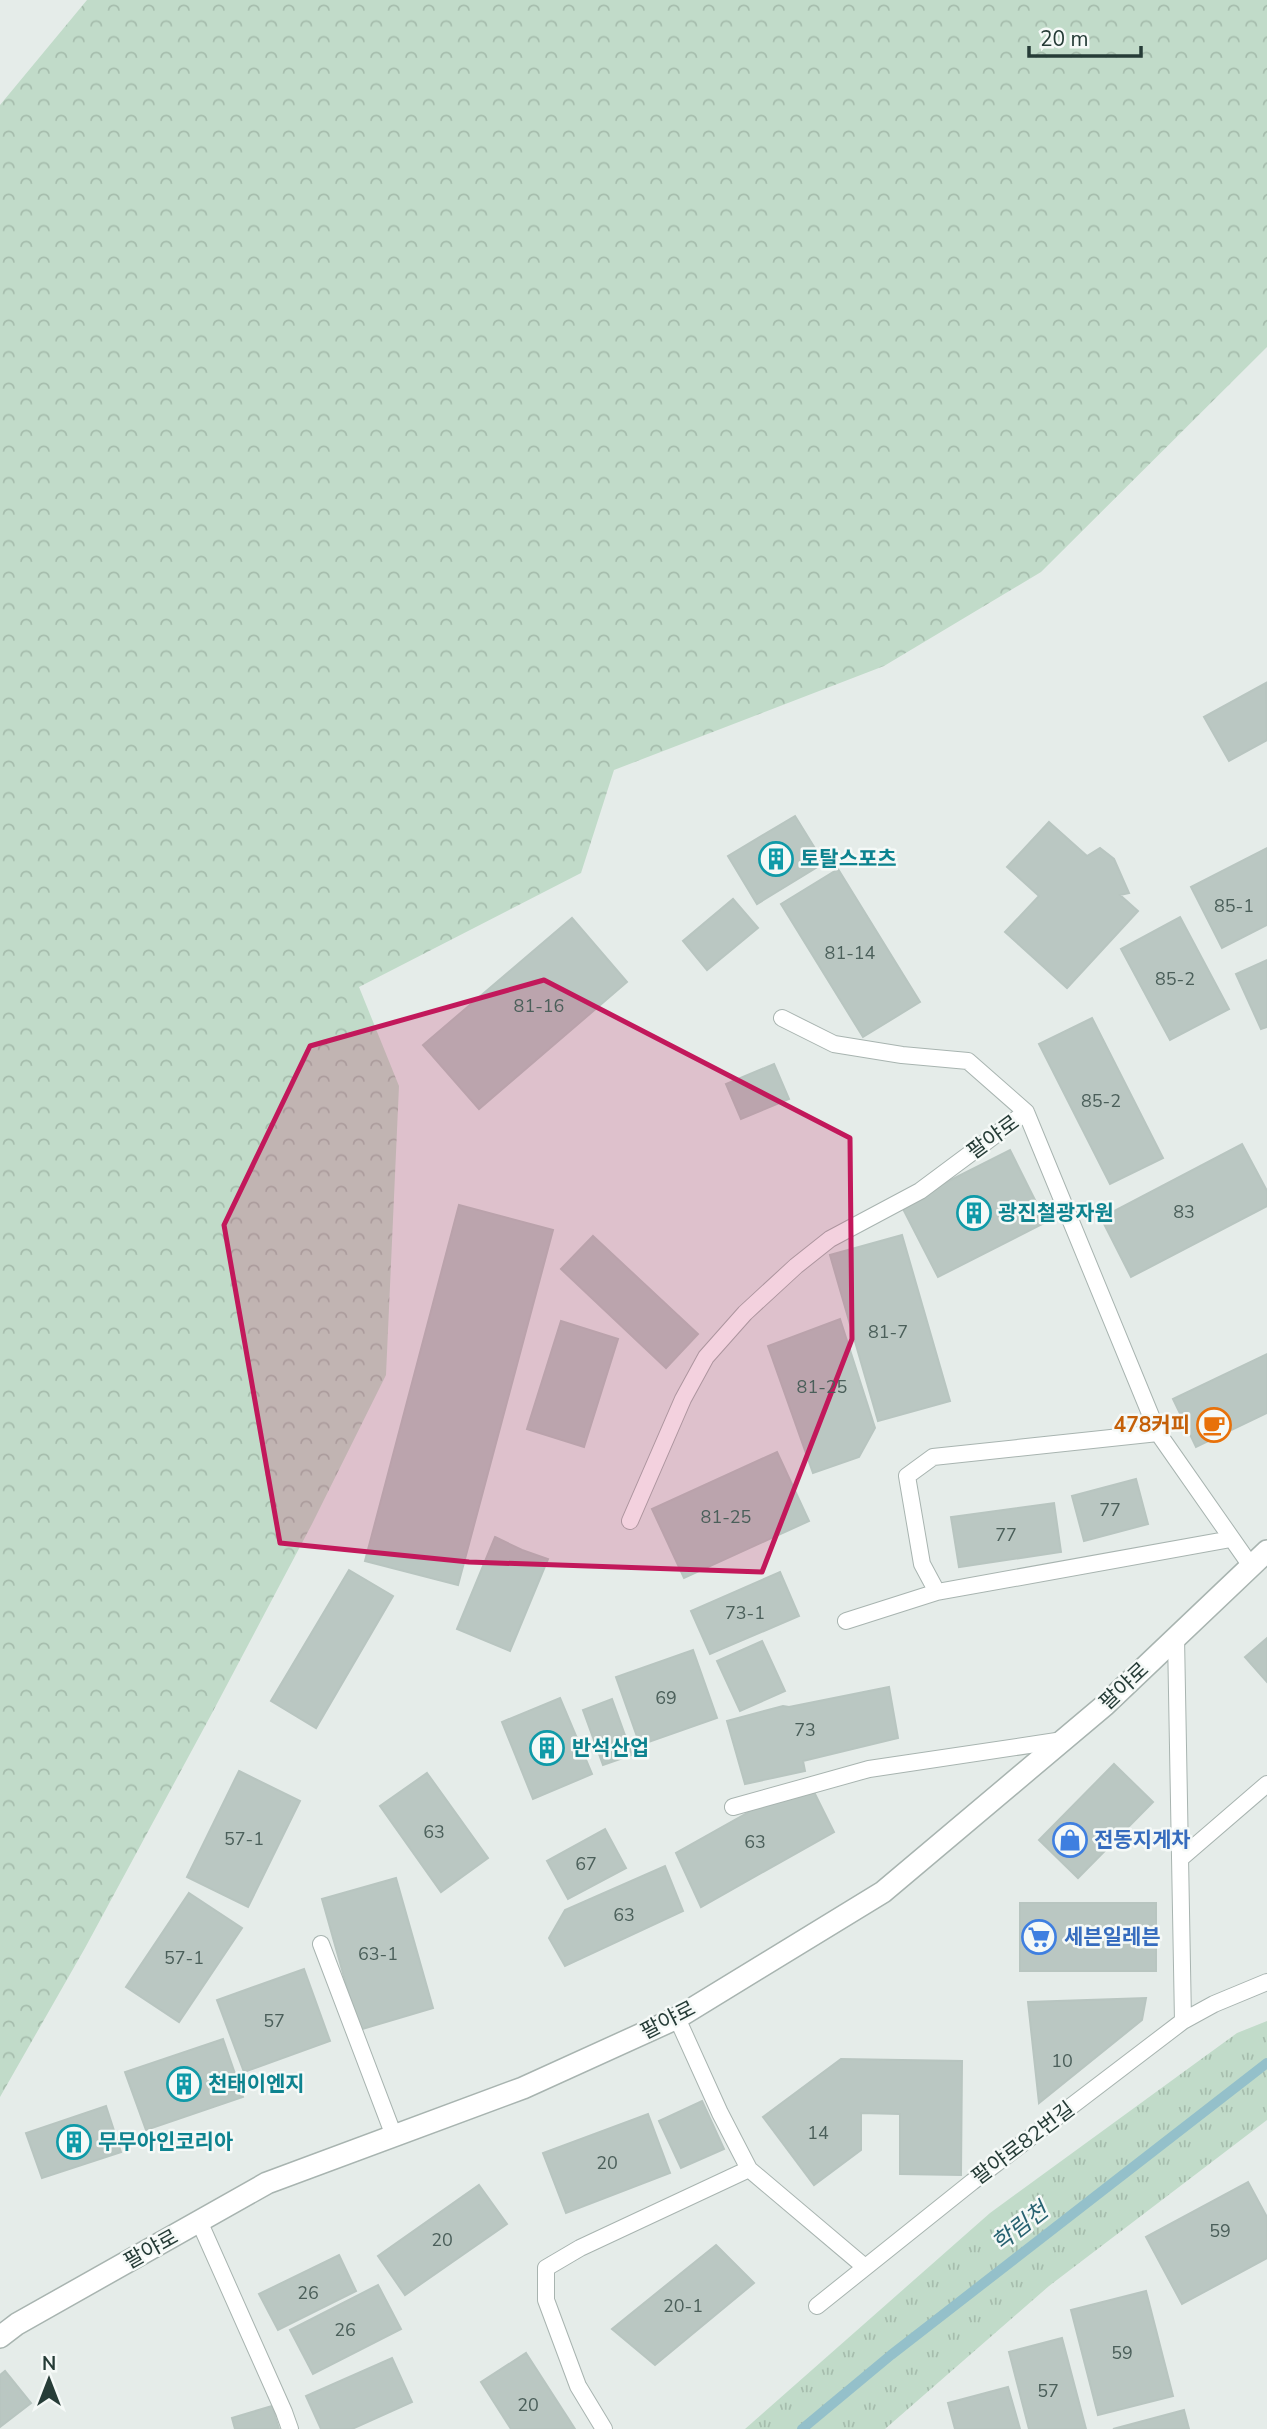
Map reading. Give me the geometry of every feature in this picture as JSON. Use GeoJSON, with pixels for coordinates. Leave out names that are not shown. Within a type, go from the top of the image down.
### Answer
{"type":"FeatureCollection","features":[{"type":"Feature","properties":{"kind":"street","name":"팔야로"},"geometry":{"type":"LineString","coordinates":[[0,2337],[17,2324],[267,2183],[523,2088],[677,2018],[883,1892],[1105,1705],[1267,1551]]}},
{"type":"Feature","properties":{"kind":"lane","name":"팔야로"},"geometry":{"type":"LineString","coordinates":[[782,1018],[834,1044],[902,1055],[968,1061],[1026,1112],[1158,1433],[1251,1566]]}},
{"type":"Feature","properties":{"kind":"lane","name":"팔야로"},"geometry":{"type":"LineString","coordinates":[[630,1521],[683,1399],[706,1357],[745,1313],[796,1266],[831,1239],[920,1191],[1026,1112]]}},
{"type":"Feature","properties":{"kind":"lane"},"geometry":{"type":"LineString","coordinates":[[937,1592],[922,1564],[907,1476],[933,1457],[1158,1433]]}},
{"type":"Feature","properties":{"kind":"lane"},"geometry":{"type":"LineString","coordinates":[[846,1620],[937,1592],[1231,1539]]}},
{"type":"Feature","properties":{"kind":"lane"},"geometry":{"type":"LineString","coordinates":[[1176,1637],[1183,2021]]}},
{"type":"Feature","properties":{"kind":"lane"},"geometry":{"type":"LineString","coordinates":[[733,1807],[869,1769],[1063,1740]]}},
{"type":"Feature","properties":{"kind":"lane"},"geometry":{"type":"LineString","coordinates":[[1180,1859],[1267,1784]]}},
{"type":"Feature","properties":{"kind":"lane"},"geometry":{"type":"LineString","coordinates":[[321,1944],[394,2136]]}},
{"type":"Feature","properties":{"kind":"lane","name":"팔야로82번길"},"geometry":{"type":"LineString","coordinates":[[817,2306],[972,2182],[1183,2021],[1214,2004],[1267,1982]]}},
{"type":"Feature","properties":{"kind":"lane"},"geometry":{"type":"LineString","coordinates":[[677,2018],[720,2113],[749,2168],[865,2267]]}},
{"type":"Feature","properties":{"kind":"lane"},"geometry":{"type":"LineString","coordinates":[[604,2429],[578,2386],[546,2300],[546,2268],[580,2248],[749,2168]]}},
{"type":"Feature","properties":{"kind":"lane"},"geometry":{"type":"LineString","coordinates":[[199,2221],[290,2429]]}},
{"type":"Feature","properties":{"kind":"highlighted area"},"geometry":{"type":"Polygon","coordinates":[[[544,980],[850,1138],[852,1339],[762,1572],[469,1562],[280,1543],[224,1225],[310,1046],[544,980]]]}},
{"type":"Feature","properties":{"kind":"green space"},"geometry":{"type":"Polygon","coordinates":[[[87,0],[1267,0],[1267,347],[1041,572],[884,666],[614,770],[581,873],[359,987],[399,1086],[386,1375],[312,1524],[211,1715],[85,1948],[0,2097],[0,105],[87,0]]]}},
{"type":"Feature","properties":{"kind":"green space"},"geometry":{"type":"Polygon","coordinates":[[[1267,2021],[1267,2120],[1049,2286],[885,2429],[745,2429],[990,2213],[1237,2033],[1267,2021]]]}},
{"type":"Feature","properties":{"kind":"building"},"geometry":{"type":"Polygon","coordinates":[[[1266,683],[1267,740],[1229,761],[1204,717],[1266,683]]]}},
{"type":"Feature","properties":{"kind":"building","name":"토탈스포츠"},"geometry":{"type":"Polygon","coordinates":[[[795,816],[824,863],[757,904],[728,856],[795,816]]]}},
{"type":"Feature","properties":{"kind":"building"},"geometry":{"type":"Polygon","coordinates":[[[1049,822],[1087,856],[1100,848],[1114,859],[1129,893],[1120,895],[1138,911],[1067,988],[1005,932],[1039,896],[1007,867],[1049,822]]]}},
{"type":"Feature","properties":{"kind":"building"},"geometry":{"type":"Polygon","coordinates":[[[1267,848],[1267,925],[1222,948],[1191,887],[1267,848]]]}},
{"type":"Feature","properties":{"kind":"building"},"geometry":{"type":"Polygon","coordinates":[[[838,869],[920,1002],[863,1037],[781,904],[838,869]]]}},
{"type":"Feature","properties":{"kind":"building"},"geometry":{"type":"Polygon","coordinates":[[[733,899],[758,928],[707,970],[683,941],[733,899]]]}},
{"type":"Feature","properties":{"kind":"building"},"geometry":{"type":"Polygon","coordinates":[[[1180,917],[1229,1009],[1170,1040],[1121,949],[1180,917]]]}},
{"type":"Feature","properties":{"kind":"building"},"geometry":{"type":"Polygon","coordinates":[[[572,918],[627,982],[479,1109],[423,1045],[572,918]]]}},
{"type":"Feature","properties":{"kind":"building"},"geometry":{"type":"Polygon","coordinates":[[[1267,960],[1267,1027],[1261,1029],[1236,974],[1267,960]]]}},
{"type":"Feature","properties":{"kind":"building"},"geometry":{"type":"Polygon","coordinates":[[[1092,1018],[1163,1158],[1110,1184],[1039,1044],[1092,1018]]]}},
{"type":"Feature","properties":{"kind":"building"},"geometry":{"type":"Polygon","coordinates":[[[774,1064],[789,1099],[741,1119],[726,1084],[774,1064]]]}},
{"type":"Feature","properties":{"kind":"building"},"geometry":{"type":"Polygon","coordinates":[[[1242,1144],[1267,1191],[1267,1206],[1131,1277],[1101,1218],[1242,1144]]]}},
{"type":"Feature","properties":{"kind":"building","name":"광진철광자원"},"geometry":{"type":"Polygon","coordinates":[[[1010,1150],[1046,1222],[938,1277],[901,1205],[1010,1150]]]}},
{"type":"Feature","properties":{"kind":"building"},"geometry":{"type":"Polygon","coordinates":[[[459,1205],[553,1230],[458,1585],[365,1561],[459,1205]]]}},
{"type":"Feature","properties":{"kind":"building"},"geometry":{"type":"Polygon","coordinates":[[[902,1235],[950,1401],[878,1421],[830,1255],[902,1235]]]}},
{"type":"Feature","properties":{"kind":"building"},"geometry":{"type":"Polygon","coordinates":[[[593,1236],[698,1334],[666,1368],[561,1269],[593,1236]]]}},
{"type":"Feature","properties":{"kind":"building"},"geometry":{"type":"Polygon","coordinates":[[[840,1319],[875,1428],[859,1457],[813,1473],[768,1346],[840,1319]]]}},
{"type":"Feature","properties":{"kind":"building"},"geometry":{"type":"Polygon","coordinates":[[[561,1321],[618,1339],[584,1447],[527,1429],[561,1321]]]}},
{"type":"Feature","properties":{"kind":"building"},"geometry":{"type":"Polygon","coordinates":[[[1267,1354],[1267,1413],[1196,1447],[1173,1399],[1267,1354]]]}},
{"type":"Feature","properties":{"kind":"building"},"geometry":{"type":"Polygon","coordinates":[[[777,1452],[809,1521],[684,1578],[652,1509],[777,1452]]]}},
{"type":"Feature","properties":{"kind":"building"},"geometry":{"type":"Polygon","coordinates":[[[1136,1479],[1148,1524],[1084,1541],[1072,1496],[1136,1479]]]}},
{"type":"Feature","properties":{"kind":"building"},"geometry":{"type":"Polygon","coordinates":[[[1054,1503],[1061,1552],[959,1567],[951,1517],[1054,1503]]]}},
{"type":"Feature","properties":{"kind":"building"},"geometry":{"type":"Polygon","coordinates":[[[495,1537],[548,1559],[510,1651],[457,1629],[495,1537]]]}},
{"type":"Feature","properties":{"kind":"building"},"geometry":{"type":"Polygon","coordinates":[[[349,1570],[393,1596],[316,1728],[271,1701],[349,1570]]]}},
{"type":"Feature","properties":{"kind":"building"},"geometry":{"type":"Polygon","coordinates":[[[780,1572],[799,1616],[710,1654],[691,1611],[780,1572]]]}},
{"type":"Feature","properties":{"kind":"building"},"geometry":{"type":"Polygon","coordinates":[[[1267,1638],[1267,1682],[1245,1657],[1267,1638]]]}},
{"type":"Feature","properties":{"kind":"building"},"geometry":{"type":"Polygon","coordinates":[[[762,1641],[785,1691],[740,1711],[717,1661],[762,1641]]]}},
{"type":"Feature","properties":{"kind":"building"},"geometry":{"type":"Polygon","coordinates":[[[693,1650],[717,1718],[640,1745],[616,1677],[693,1650]]]}},
{"type":"Feature","properties":{"kind":"building"},"geometry":{"type":"Polygon","coordinates":[[[889,1687],[898,1738],[803,1761],[805,1771],[745,1784],[727,1721],[783,1706],[889,1687]]]}},
{"type":"Feature","properties":{"kind":"building","name":"반석산업"},"geometry":{"type":"Polygon","coordinates":[[[560,1698],[592,1774],[533,1799],[502,1722],[560,1698]]]}},
{"type":"Feature","properties":{"kind":"building"},"geometry":{"type":"Polygon","coordinates":[[[612,1699],[632,1755],[603,1765],[583,1710],[612,1699]]]}},
{"type":"Feature","properties":{"kind":"building"},"geometry":{"type":"Polygon","coordinates":[[[1114,1764],[1153,1802],[1078,1878],[1039,1840],[1114,1764]]]}},
{"type":"Feature","properties":{"kind":"building"},"geometry":{"type":"Polygon","coordinates":[[[239,1771],[300,1801],[248,1907],[187,1877],[239,1771]]]}},
{"type":"Feature","properties":{"kind":"building"},"geometry":{"type":"Polygon","coordinates":[[[427,1773],[488,1858],[441,1892],[380,1806],[427,1773]]]}},
{"type":"Feature","properties":{"kind":"building"},"geometry":{"type":"Polygon","coordinates":[[[814,1792],[834,1832],[701,1907],[676,1853],[758,1807],[814,1792]]]}},
{"type":"Feature","properties":{"kind":"building"},"geometry":{"type":"Polygon","coordinates":[[[605,1829],[626,1868],[568,1899],[547,1861],[605,1829]]]}},
{"type":"Feature","properties":{"kind":"building"},"geometry":{"type":"Polygon","coordinates":[[[665,1866],[683,1911],[565,1966],[549,1938],[565,1910],[665,1866]]]}},
{"type":"Feature","properties":{"kind":"building"},"geometry":{"type":"Polygon","coordinates":[[[396,1878],[433,2008],[359,2030],[322,1899],[396,1878]]]}},
{"type":"Feature","properties":{"kind":"building"},"geometry":{"type":"Polygon","coordinates":[[[189,1893],[242,1928],[179,2022],[126,1987],[189,1893]]]}},
{"type":"Feature","properties":{"kind":"building"},"geometry":{"type":"Polygon","coordinates":[[[1020,1903],[1156,1903],[1156,1971],[1020,1971],[1020,1903]]]}},
{"type":"Feature","properties":{"kind":"building"},"geometry":{"type":"Polygon","coordinates":[[[304,1969],[330,2041],[244,2072],[217,2000],[304,1969]]]}},
{"type":"Feature","properties":{"kind":"building"},"geometry":{"type":"Polygon","coordinates":[[[1146,1998],[1142,2020],[1039,2103],[1028,2002],[1146,1998]]]}},
{"type":"Feature","properties":{"kind":"building","name":"천태이엔지"},"geometry":{"type":"Polygon","coordinates":[[[223,2039],[243,2097],[146,2130],[125,2072],[223,2039]]]}},
{"type":"Feature","properties":{"kind":"building"},"geometry":{"type":"Polygon","coordinates":[[[841,2059],[962,2061],[961,2175],[900,2174],[900,2114],[861,2113],[861,2150],[814,2185],[763,2117],[841,2059]]]}},
{"type":"Feature","properties":{"kind":"building"},"geometry":{"type":"Polygon","coordinates":[[[702,2101],[724,2149],[681,2168],[659,2121],[702,2101]]]}},
{"type":"Feature","properties":{"kind":"building","name":"무무아인코리아"},"geometry":{"type":"Polygon","coordinates":[[[106,2106],[121,2152],[42,2178],[26,2133],[106,2106]]]}},
{"type":"Feature","properties":{"kind":"building"},"geometry":{"type":"Polygon","coordinates":[[[648,2114],[670,2173],[566,2213],[543,2153],[648,2114]]]}},
{"type":"Feature","properties":{"kind":"building"},"geometry":{"type":"Polygon","coordinates":[[[1248,2182],[1267,2217],[1267,2258],[1182,2304],[1146,2237],[1248,2182]]]}},
{"type":"Feature","properties":{"kind":"building"},"geometry":{"type":"Polygon","coordinates":[[[479,2185],[507,2224],[405,2295],[378,2256],[479,2185]]]}},
{"type":"Feature","properties":{"kind":"building"},"geometry":{"type":"Polygon","coordinates":[[[716,2245],[754,2283],[655,2365],[612,2329],[716,2245]]]}},
{"type":"Feature","properties":{"kind":"building"},"geometry":{"type":"Polygon","coordinates":[[[339,2255],[356,2291],[278,2330],[259,2294],[339,2255]]]}},
{"type":"Feature","properties":{"kind":"building"},"geometry":{"type":"Polygon","coordinates":[[[378,2285],[401,2329],[313,2374],[290,2330],[378,2285]]]}},
{"type":"Feature","properties":{"kind":"building"},"geometry":{"type":"Polygon","coordinates":[[[1146,2291],[1173,2396],[1098,2415],[1071,2310],[1146,2291]]]}},
{"type":"Feature","properties":{"kind":"building"},"geometry":{"type":"Polygon","coordinates":[[[1062,2338],[1086,2429],[1029,2429],[1009,2352],[1062,2338]]]}},
{"type":"Feature","properties":{"kind":"building"},"geometry":{"type":"Polygon","coordinates":[[[526,2353],[575,2429],[511,2429],[481,2382],[526,2353]]]}},
{"type":"Feature","properties":{"kind":"building"},"geometry":{"type":"Polygon","coordinates":[[[392,2358],[412,2402],[352,2429],[321,2429],[306,2396],[392,2358]]]}},
{"type":"Feature","properties":{"kind":"building"},"geometry":{"type":"Polygon","coordinates":[[[5,2371],[31,2403],[0,2427],[0,2375],[5,2371]]]}},
{"type":"Feature","properties":{"kind":"building"},"geometry":{"type":"Polygon","coordinates":[[[1008,2387],[1020,2429],[955,2429],[948,2403],[1008,2387]]]}},
{"type":"Feature","properties":{"kind":"building"},"geometry":{"type":"Polygon","coordinates":[[[272,2406],[279,2429],[235,2429],[232,2418],[272,2406]]]}},
{"type":"Feature","properties":{"kind":"building"},"geometry":{"type":"Polygon","coordinates":[[[1184,2410],[1189,2429],[1113,2429],[1184,2410]]]}},
{"type":"Feature","properties":{"kind":"waterway","name":"학림천"},"geometry":{"type":"LineString","coordinates":[[802,2429],[891,2355],[1267,2063]]}},
{"type":"Feature","properties":{"kind":"place","name":"토탈스포츠"},"geometry":{"type":"Point","coordinates":[776,859]}},
{"type":"Feature","properties":{"kind":"place","name":"광진철광자원"},"geometry":{"type":"Point","coordinates":[974,1213]}},
{"type":"Feature","properties":{"kind":"place","name":"478커피"},"geometry":{"type":"Point","coordinates":[1214,1425]}},
{"type":"Feature","properties":{"kind":"place","name":"반석산업"},"geometry":{"type":"Point","coordinates":[547,1748]}},
{"type":"Feature","properties":{"kind":"place","name":"전동지게차"},"geometry":{"type":"Point","coordinates":[1070,1840]}},
{"type":"Feature","properties":{"kind":"place","name":"세븐일레븐"},"geometry":{"type":"Point","coordinates":[1039,1937]}},
{"type":"Feature","properties":{"kind":"place","name":"천태이엔지"},"geometry":{"type":"Point","coordinates":[184,2084]}},
{"type":"Feature","properties":{"kind":"place","name":"무무아인코리아"},"geometry":{"type":"Point","coordinates":[74,2142]}}]}
